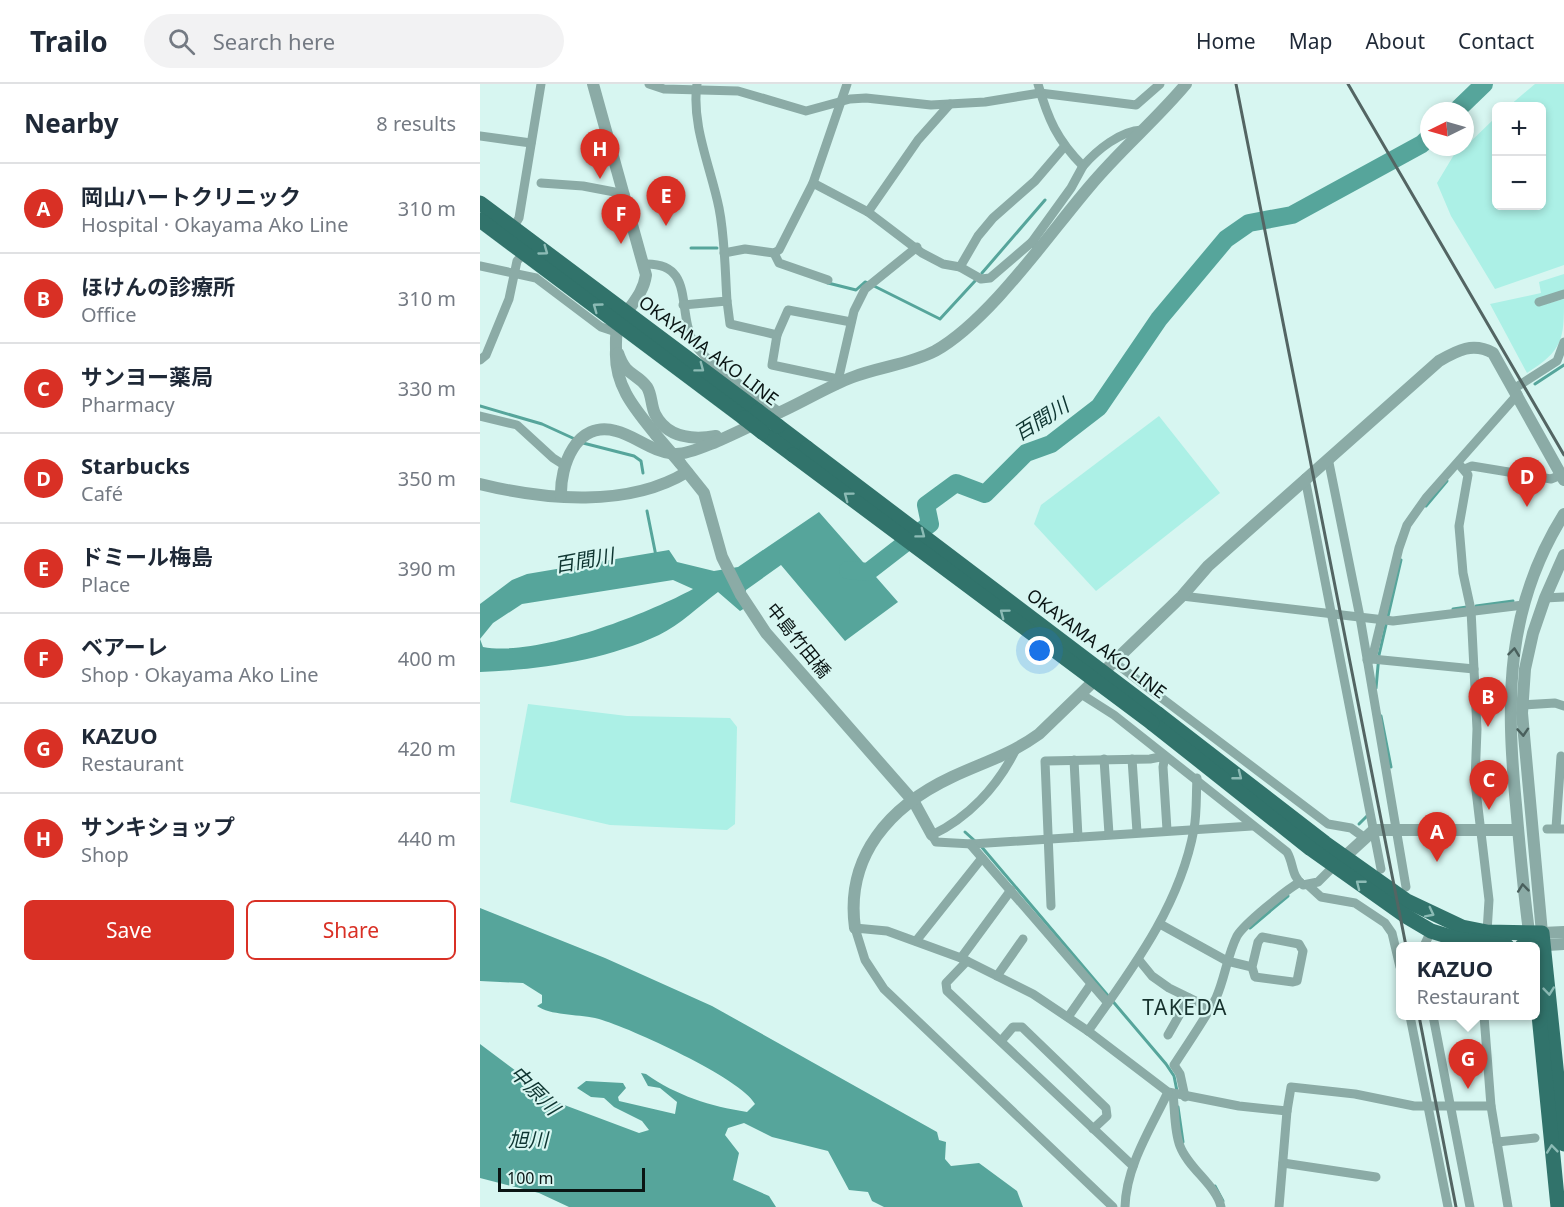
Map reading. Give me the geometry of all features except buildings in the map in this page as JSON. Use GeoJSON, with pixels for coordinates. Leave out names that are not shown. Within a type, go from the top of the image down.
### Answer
{"type":"FeatureCollection","features":[{"type":"Feature","properties":{"kind":"main road","name":"OKAYAMA AKO LINE"},"geometry":{"type":"LineString","coordinates":[[480,203],[513,228],[621,323]]}},
{"type":"Feature","properties":{"kind":"main road","name":"OKAYAMA AKO LINE"},"geometry":{"type":"LineString","coordinates":[[480,220],[751,414],[762,432],[800,452],[1155,719],[1340,861],[1382,900],[1431,931],[1486,941],[1533,942]]}},
{"type":"Feature","properties":{"kind":"main road","name":"OKAYAMA AKO LINE"},"geometry":{"type":"LineString","coordinates":[[751,414],[779,419],[800,452]]}},
{"type":"Feature","properties":{"kind":"main road","name":"OKAYAMA AKO LINE"},"geometry":{"type":"LineString","coordinates":[[1340,861],[1407,901],[1486,941]]}},
{"type":"Feature","properties":{"kind":"main road"},"geometry":{"type":"LineString","coordinates":[[1540,988],[1564,1144]]}},
{"type":"Feature","properties":{"kind":"main road"},"geometry":{"type":"LineString","coordinates":[[1539,1020],[1557,1207]]}},
{"type":"Feature","properties":{"kind":"street"},"geometry":{"type":"LineString","coordinates":[[513,228],[519,218],[540,84]]}},
{"type":"Feature","properties":{"kind":"street"},"geometry":{"type":"LineString","coordinates":[[480,484],[518,493],[586,496],[651,490],[684,468],[656,435],[620,385],[615,367],[616,346],[621,323],[644,288],[646,275],[593,84]]}},
{"type":"Feature","properties":{"kind":"street"},"geometry":{"type":"LineString","coordinates":[[649,84],[664,89],[696,88],[738,91],[806,111],[843,100],[866,98],[950,104],[986,102],[1039,89],[1136,105],[1160,84]]}},
{"type":"Feature","properties":{"kind":"street"},"geometry":{"type":"LineString","coordinates":[[724,253],[745,249],[774,253],[779,250],[813,183],[847,84]]}},
{"type":"Feature","properties":{"kind":"street"},"geometry":{"type":"LineString","coordinates":[[813,183],[868,212],[922,253],[943,264],[960,267],[981,279],[990,278],[1035,245],[1186,84]]}},
{"type":"Feature","properties":{"kind":"street"},"geometry":{"type":"LineString","coordinates":[[696,88],[701,136],[718,208],[730,324],[777,334]]}},
{"type":"Feature","properties":{"kind":"street"},"geometry":{"type":"LineString","coordinates":[[1039,89],[1050,122],[1064,147],[1083,166]]}},
{"type":"Feature","properties":{"kind":"street"},"geometry":{"type":"LineString","coordinates":[[868,212],[918,140],[950,104]]}},
{"type":"Feature","properties":{"kind":"street"},"geometry":{"type":"LineString","coordinates":[[561,496],[561,478],[566,462],[576,443],[586,435],[599,430],[616,431],[647,447],[676,454],[700,448],[733,433],[779,419],[837,382],[926,354],[953,338],[990,305],[1035,245],[1083,166],[1091,157],[1128,131],[1142,130]]}},
{"type":"Feature","properties":{"kind":"street"},"geometry":{"type":"LineString","coordinates":[[480,136],[531,143]]}},
{"type":"Feature","properties":{"kind":"street"},"geometry":{"type":"LineString","coordinates":[[960,267],[978,236],[993,218],[1035,181],[1064,147]]}},
{"type":"Feature","properties":{"kind":"street"},"geometry":{"type":"LineString","coordinates":[[542,183],[625,194]]}},
{"type":"Feature","properties":{"kind":"street"},"geometry":{"type":"LineString","coordinates":[[837,382],[851,322],[865,289],[917,247]]}},
{"type":"Feature","properties":{"kind":"street"},"geometry":{"type":"LineString","coordinates":[[480,360],[486,355],[509,299],[517,261],[524,253]]}},
{"type":"Feature","properties":{"kind":"street"},"geometry":{"type":"LineString","coordinates":[[774,253],[779,263],[828,280]]}},
{"type":"Feature","properties":{"kind":"street"},"geometry":{"type":"LineString","coordinates":[[644,264],[671,268],[681,286],[687,328],[703,353],[779,419]]}},
{"type":"Feature","properties":{"kind":"street"},"geometry":{"type":"LineString","coordinates":[[480,266],[536,278],[601,327],[621,323]]}},
{"type":"Feature","properties":{"kind":"street"},"geometry":{"type":"LineString","coordinates":[[1539,302],[1564,294]]}},
{"type":"Feature","properties":{"kind":"street"},"geometry":{"type":"LineString","coordinates":[[683,305],[727,301]]}},
{"type":"Feature","properties":{"kind":"street"},"geometry":{"type":"LineString","coordinates":[[837,382],[772,365],[777,334],[788,310],[851,322]]}},
{"type":"Feature","properties":{"kind":"street"},"geometry":{"type":"LineString","coordinates":[[1374,660],[1387,619],[1399,548],[1407,525],[1426,498],[1461,466],[1517,391],[1561,362],[1564,342]]}},
{"type":"Feature","properties":{"kind":"street"},"geometry":{"type":"LineString","coordinates":[[616,346],[622,366],[646,385],[655,414],[669,430],[679,436],[702,438],[733,433]]}},
{"type":"Feature","properties":{"kind":"street"},"geometry":{"type":"LineString","coordinates":[[1113,1207],[884,990],[865,960],[855,928],[853,888],[860,862],[874,840],[894,817],[914,802],[951,777],[1015,751],[1039,734],[1182,596],[1208,566],[1439,361],[1469,347],[1482,347],[1493,353],[1517,391],[1563,478],[1551,479],[1461,466]]}},
{"type":"Feature","properties":{"kind":"street"},"geometry":{"type":"LineString","coordinates":[[480,416],[517,425],[553,459],[566,462]]}},
{"type":"Feature","properties":{"kind":"street"},"geometry":{"type":"LineString","coordinates":[[1328,458],[1360,616],[1374,660],[1396,830],[1406,887]]}},
{"type":"Feature","properties":{"kind":"street"},"geometry":{"type":"LineString","coordinates":[[1461,466],[1468,475],[1459,526],[1463,573],[1471,610],[1478,729],[1475,782],[1489,900],[1486,941]]}},
{"type":"Feature","properties":{"kind":"street","name":"中島竹田橋"},"geometry":{"type":"LineString","coordinates":[[684,468],[704,493],[723,557],[741,595],[766,633],[914,802],[933,834]]}},
{"type":"Feature","properties":{"kind":"street"},"geometry":{"type":"LineString","coordinates":[[1305,478],[1332,614],[1369,834],[1380,868]]}},
{"type":"Feature","properties":{"kind":"street"},"geometry":{"type":"LineString","coordinates":[[1533,942],[1518,830],[1509,713],[1515,641],[1523,605],[1538,561],[1564,514]]}},
{"type":"Feature","properties":{"kind":"street"},"geometry":{"type":"LineString","coordinates":[[1533,942],[1522,705],[1525,669],[1545,598],[1564,555]]}},
{"type":"Feature","properties":{"kind":"street"},"geometry":{"type":"LineString","coordinates":[[1182,596],[1387,619],[1523,605]]}},
{"type":"Feature","properties":{"kind":"street"},"geometry":{"type":"LineString","coordinates":[[1545,598],[1564,597]]}},
{"type":"Feature","properties":{"kind":"street"},"geometry":{"type":"LineString","coordinates":[[1374,660],[1474,669]]}},
{"type":"Feature","properties":{"kind":"street"},"geometry":{"type":"LineString","coordinates":[[1114,662],[1328,824],[1369,834],[1396,830],[1518,830]]}},
{"type":"Feature","properties":{"kind":"street"},"geometry":{"type":"LineString","coordinates":[[1081,694],[1114,715],[1165,756],[1197,778],[1252,826],[1287,852],[1292,860],[1294,875],[1321,897],[1355,903],[1385,923],[1396,946]]}},
{"type":"Feature","properties":{"kind":"street"},"geometry":{"type":"LineString","coordinates":[[1522,705],[1555,703],[1564,706]]}},
{"type":"Feature","properties":{"kind":"street"},"geometry":{"type":"LineString","coordinates":[[1015,751],[1007,767],[967,815],[933,834],[936,842],[975,844],[1252,826]]}},
{"type":"Feature","properties":{"kind":"street"},"geometry":{"type":"LineString","coordinates":[[1052,906],[1045,761],[1165,756]]}},
{"type":"Feature","properties":{"kind":"street"},"geometry":{"type":"LineString","coordinates":[[1165,756],[1163,767],[1167,830]]}},
{"type":"Feature","properties":{"kind":"street"},"geometry":{"type":"LineString","coordinates":[[1556,829],[1561,756]]}},
{"type":"Feature","properties":{"kind":"street"},"geometry":{"type":"LineString","coordinates":[[1104,759],[1109,834]]}},
{"type":"Feature","properties":{"kind":"street"},"geometry":{"type":"LineString","coordinates":[[1132,759],[1137,832]]}},
{"type":"Feature","properties":{"kind":"street"},"geometry":{"type":"LineString","coordinates":[[1074,760],[1078,837]]}},
{"type":"Feature","properties":{"kind":"street"},"geometry":{"type":"LineString","coordinates":[[1088,1031],[1139,960],[1160,924],[1179,882],[1194,828],[1197,778]]}},
{"type":"Feature","properties":{"kind":"street"},"geometry":{"type":"LineString","coordinates":[[1221,1207],[1219,1197],[1205,1183],[1181,1149],[1176,1068],[1220,988],[1246,924],[1263,912],[1287,889],[1318,882],[1369,834]]}},
{"type":"Feature","properties":{"kind":"street"},"geometry":{"type":"LineString","coordinates":[[975,844],[982,858],[1091,984],[1110,1000]]}},
{"type":"Feature","properties":{"kind":"street"},"geometry":{"type":"LineString","coordinates":[[916,941],[982,858]]}},
{"type":"Feature","properties":{"kind":"street"},"geometry":{"type":"LineString","coordinates":[[1011,890],[946,983],[947,991],[1133,1166]]}},
{"type":"Feature","properties":{"kind":"street"},"geometry":{"type":"LineString","coordinates":[[1160,924],[1230,962],[1252,967]]}},
{"type":"Feature","properties":{"kind":"street"},"geometry":{"type":"LineString","coordinates":[[855,928],[887,931],[964,960],[997,976],[1068,1017],[1176,1095],[1287,1112]]}},
{"type":"Feature","properties":{"kind":"street"},"geometry":{"type":"LineString","coordinates":[[1426,942],[1431,931]]}},
{"type":"Feature","properties":{"kind":"street"},"geometry":{"type":"LineString","coordinates":[[1533,942],[1564,932]]}},
{"type":"Feature","properties":{"kind":"street"},"geometry":{"type":"LineString","coordinates":[[1262,937],[1299,944],[1303,951],[1297,981],[1255,977],[1252,967],[1258,942],[1262,937]]}},
{"type":"Feature","properties":{"kind":"street"},"geometry":{"type":"LineString","coordinates":[[997,976],[1023,939]]}},
{"type":"Feature","properties":{"kind":"street"},"geometry":{"type":"LineString","coordinates":[[1540,942],[1564,944]]}},
{"type":"Feature","properties":{"kind":"street"},"geometry":{"type":"LineString","coordinates":[[1139,960],[1152,976],[1210,1008]]}},
{"type":"Feature","properties":{"kind":"street"},"geometry":{"type":"LineString","coordinates":[[1068,1017],[1091,984]]}},
{"type":"Feature","properties":{"kind":"street"},"geometry":{"type":"LineString","coordinates":[[1168,1035],[1189,998]]}},
{"type":"Feature","properties":{"kind":"street"},"geometry":{"type":"LineString","coordinates":[[1411,1020],[1448,1207]]}},
{"type":"Feature","properties":{"kind":"street"},"geometry":{"type":"LineString","coordinates":[[1434,1020],[1470,1207]]}},
{"type":"Feature","properties":{"kind":"street"},"geometry":{"type":"LineString","coordinates":[[1485,1020],[1491,1106],[1508,1207]]}},
{"type":"Feature","properties":{"kind":"street"},"geometry":{"type":"LineString","coordinates":[[1001,1041],[1013,1027],[1022,1027],[1030,1034],[1106,1108],[1107,1116],[1093,1129]]}},
{"type":"Feature","properties":{"kind":"street"},"geometry":{"type":"LineString","coordinates":[[1279,1207],[1291,1087],[1355,1094],[1414,1106],[1428,1104],[1450,1107],[1491,1106]]}},
{"type":"Feature","properties":{"kind":"street"},"geometry":{"type":"LineString","coordinates":[[1125,1207],[1126,1189],[1133,1166],[1176,1095]]}},
{"type":"Feature","properties":{"kind":"street"},"geometry":{"type":"LineString","coordinates":[[1497,1142],[1535,1138]]}},
{"type":"Feature","properties":{"kind":"street"},"geometry":{"type":"LineString","coordinates":[[1283,1163],[1376,1177]]}},
{"type":"Feature","properties":{"kind":"shaded area"},"geometry":{"type":"Polygon","coordinates":[[[1535,84],[1564,84],[1564,265],[1495,289],[1451,216],[1437,183],[1453,156],[1474,156],[1474,138],[1492,121],[1492,210],[1546,210],[1546,102],[1514,102],[1535,84]]]}},
{"type":"Feature","properties":{"kind":"shaded area"},"geometry":{"type":"Polygon","coordinates":[[[1564,274],[1564,291],[1538,306],[1564,299],[1562,334],[1559,343],[1548,358],[1527,373],[1490,304],[1541,293],[1539,282],[1564,274]]]}},
{"type":"Feature","properties":{"kind":"shaded area"},"geometry":{"type":"Polygon","coordinates":[[[1159,416],[1220,493],[1096,591],[1034,524],[1041,505],[1159,416]]]}},
{"type":"Feature","properties":{"kind":"shaded area"},"geometry":{"type":"Polygon","coordinates":[[[528,704],[627,716],[730,718],[737,727],[735,824],[727,830],[610,825],[510,802],[528,704]]]}},
{"type":"Feature","properties":{"kind":"water"},"geometry":{"type":"Polygon","coordinates":[[[819,512],[898,602],[845,641],[781,565],[746,590],[745,608],[740,611],[718,592],[667,631],[638,644],[571,662],[525,669],[480,672],[480,639],[480,604],[512,580],[527,574],[669,550],[677,562],[714,571],[738,567],[819,512]],[[673,580],[522,604],[493,623],[480,639],[483,647],[532,646],[590,632],[648,610],[693,589],[673,580]]]}},
{"type":"Feature","properties":{"kind":"water","name":"旭川"},"geometry":{"type":"Polygon","coordinates":[[[480,908],[605,958],[712,1006],[937,1132],[939,1140],[946,1142],[945,1159],[951,1166],[979,1163],[1017,1191],[1023,1207],[884,1207],[872,1201],[868,1192],[849,1190],[828,1151],[772,1137],[744,1123],[728,1128],[725,1135],[739,1153],[733,1180],[769,1196],[776,1207],[569,1207],[539,1193],[480,1178],[480,1044],[559,1103],[639,1133],[649,1130],[642,1121],[614,1107],[604,1098],[591,1097],[577,1088],[586,1081],[623,1083],[626,1088],[618,1097],[619,1101],[675,1114],[677,1102],[660,1088],[648,1086],[641,1073],[682,1094],[720,1107],[747,1112],[755,1104],[746,1093],[708,1068],[634,1032],[599,1019],[543,1009],[537,1006],[542,1003],[542,995],[523,983],[480,981],[480,908]]]}},
{"type":"Feature","properties":{"kind":"waterway","name":"百間川"},"geometry":{"type":"LineString","coordinates":[[1465,102],[1484,84]]}},
{"type":"Feature","properties":{"kind":"waterway","name":"百間川"},"geometry":{"type":"LineString","coordinates":[[848,570],[868,572],[930,524],[926,505],[956,483],[985,494],[1026,453],[1051,444],[1099,407],[1159,319],[1226,239],[1249,223],[1292,215],[1420,145]]}},
{"type":"Feature","properties":{"kind":"waterway"},"geometry":{"type":"LineString","coordinates":[[982,273],[1045,200]]}},
{"type":"Feature","properties":{"kind":"waterway"},"geometry":{"type":"LineString","coordinates":[[691,248],[717,248]]}},
{"type":"Feature","properties":{"kind":"waterway"},"geometry":{"type":"LineString","coordinates":[[872,285],[940,319],[975,281]]}},
{"type":"Feature","properties":{"kind":"waterway"},"geometry":{"type":"LineString","coordinates":[[828,283],[856,290],[865,282],[868,283]]}},
{"type":"Feature","properties":{"kind":"waterway"},"geometry":{"type":"LineString","coordinates":[[1535,384],[1564,365]]}},
{"type":"Feature","properties":{"kind":"waterway"},"geometry":{"type":"LineString","coordinates":[[480,406],[542,424],[577,440]]}},
{"type":"Feature","properties":{"kind":"waterway"},"geometry":{"type":"LineString","coordinates":[[583,443],[634,456],[641,461],[643,473]]}},
{"type":"Feature","properties":{"kind":"waterway"},"geometry":{"type":"LineString","coordinates":[[1426,506],[1447,481]]}},
{"type":"Feature","properties":{"kind":"waterway"},"geometry":{"type":"LineString","coordinates":[[647,511],[656,556]]}},
{"type":"Feature","properties":{"kind":"waterway"},"geometry":{"type":"LineString","coordinates":[[1376,688],[1379,655],[1401,560]]}},
{"type":"Feature","properties":{"kind":"waterway"},"geometry":{"type":"LineString","coordinates":[[1476,606],[1513,601]]}},
{"type":"Feature","properties":{"kind":"waterway"},"geometry":{"type":"LineString","coordinates":[[1453,609],[1467,607]]}},
{"type":"Feature","properties":{"kind":"waterway"},"geometry":{"type":"LineString","coordinates":[[1381,716],[1391,767]]}},
{"type":"Feature","properties":{"kind":"waterway"},"geometry":{"type":"LineString","coordinates":[[1359,824],[1367,816]]}},
{"type":"Feature","properties":{"kind":"waterway"},"geometry":{"type":"LineString","coordinates":[[965,832],[975,841]]}},
{"type":"Feature","properties":{"kind":"waterway"},"geometry":{"type":"LineString","coordinates":[[980,845],[1166,1064],[1174,1076],[1177,1091]]}},
{"type":"Feature","properties":{"kind":"waterway"},"geometry":{"type":"LineString","coordinates":[[1250,928],[1288,896]]}},
{"type":"Feature","properties":{"kind":"waterway"},"geometry":{"type":"LineString","coordinates":[[1178,1107],[1183,1142]]}},
{"type":"Feature","properties":{"kind":"waterway"},"geometry":{"type":"LineString","coordinates":[[1215,1186],[1223,1201]]}},
{"type":"Feature","properties":{"kind":"railway"},"geometry":{"type":"LineString","coordinates":[[1236,84],[1405,942]]}},
{"type":"Feature","properties":{"kind":"railway"},"geometry":{"type":"LineString","coordinates":[[1348,84],[1564,455]]}},
{"type":"Feature","properties":{"kind":"railway"},"geometry":{"type":"LineString","coordinates":[[1420,1020],[1456,1207]]}},
{"type":"Feature","properties":{"kind":"place","name":"サンキショップ"},"geometry":{"type":"Point","coordinates":[600,179]}},
{"type":"Feature","properties":{"kind":"place","name":"ドミール梅島"},"geometry":{"type":"Point","coordinates":[666,226]}},
{"type":"Feature","properties":{"kind":"place","name":"ベアーレ"},"geometry":{"type":"Point","coordinates":[621,244]}},
{"type":"Feature","properties":{"kind":"place","name":"Starbucks"},"geometry":{"type":"Point","coordinates":[1527,507]}},
{"type":"Feature","properties":{"kind":"place","name":"ほけんの診療所"},"geometry":{"type":"Point","coordinates":[1488,727]}},
{"type":"Feature","properties":{"kind":"place","name":"サンヨー薬局"},"geometry":{"type":"Point","coordinates":[1489,810]}},
{"type":"Feature","properties":{"kind":"place","name":"岡山ハートクリニック"},"geometry":{"type":"Point","coordinates":[1437,862]}},
{"type":"Feature","properties":{"kind":"place","name":"KAZUO"},"geometry":{"type":"Point","coordinates":[1468,1089]}},
{"type":"Feature","properties":{"kind":"district","name":"TAKEDA"},"geometry":{"type":"Point","coordinates":[1185,1007]}},
{"type":"Feature","properties":{"kind":"water label","name":"中原川"},"geometry":{"type":"Point","coordinates":[535,1090]}}]}
